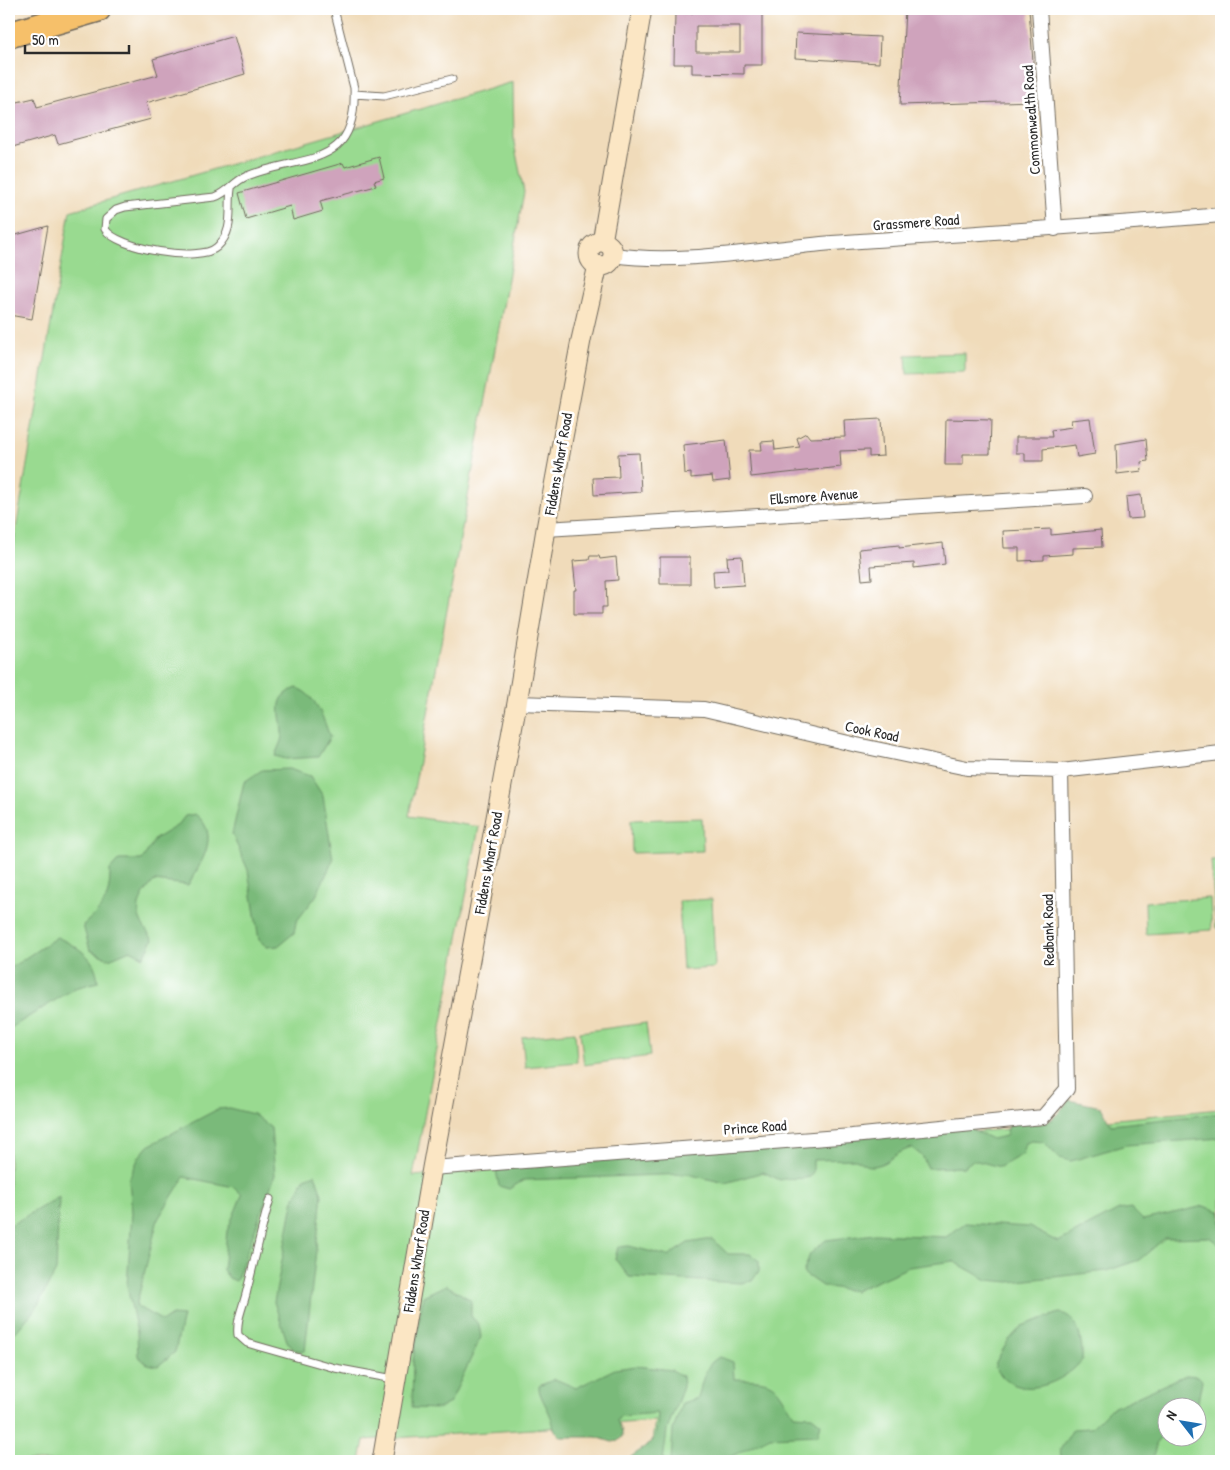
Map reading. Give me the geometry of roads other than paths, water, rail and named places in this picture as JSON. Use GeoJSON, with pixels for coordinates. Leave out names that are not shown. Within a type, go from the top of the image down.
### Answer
{"type":"FeatureCollection","features":[{"type":"Feature","properties":{"kind":"highway"},"geometry":{"type":"LineString","coordinates":[[9,18],[39,9]]}},
{"type":"Feature","properties":{"kind":"highway"},"geometry":{"type":"LineString","coordinates":[[9,35],[98,9]]}},
{"type":"Feature","properties":{"kind":"street","name":"Fiddens Wharf Road"},"geometry":{"type":"LineString","coordinates":[[382,1461],[432,1168],[517,703],[580,340],[604,254],[642,9]]}},
{"type":"Feature","properties":{"kind":"street","name":"Commonwealth Road"},"geometry":{"type":"LineString","coordinates":[[1039,9],[1055,229]]}},
{"type":"Feature","properties":{"kind":"street","name":"Grassmere Road"},"geometry":{"type":"LineString","coordinates":[[604,254],[628,257],[715,255],[830,244],[1055,229],[1221,215]]}},
{"type":"Feature","properties":{"kind":"street","name":"Ellsmore Avenue"},"geometry":{"type":"LineString","coordinates":[[546,529],[1085,496]]}},
{"type":"Feature","properties":{"kind":"street","name":"Cook Road"},"geometry":{"type":"LineString","coordinates":[[517,703],[704,709],[857,745],[967,768],[1061,771],[1221,753]]}},
{"type":"Feature","properties":{"kind":"street","name":"Redbank Road"},"geometry":{"type":"LineString","coordinates":[[1061,771],[1067,1089]]}},
{"type":"Feature","properties":{"kind":"street","name":"Prince Road"},"geometry":{"type":"LineString","coordinates":[[432,1168],[852,1136],[1043,1117],[1067,1089]]}},
{"type":"Feature","properties":{"kind":"lane"},"geometry":{"type":"LineString","coordinates":[[231,189],[230,225],[216,248],[210,251],[197,253],[148,249],[118,242],[105,229],[106,219],[116,210],[125,207],[215,197],[231,189],[245,176],[323,155],[337,148],[347,135],[354,94],[334,9]]}},
{"type":"Feature","properties":{"kind":"lane"},"geometry":{"type":"LineString","coordinates":[[354,94],[384,96],[452,79]]}},
{"type":"Feature","properties":{"kind":"lane"},"geometry":{"type":"LineString","coordinates":[[270,1199],[256,1244],[247,1291],[239,1318],[238,1335],[247,1342],[335,1368],[397,1379]]}}]}
